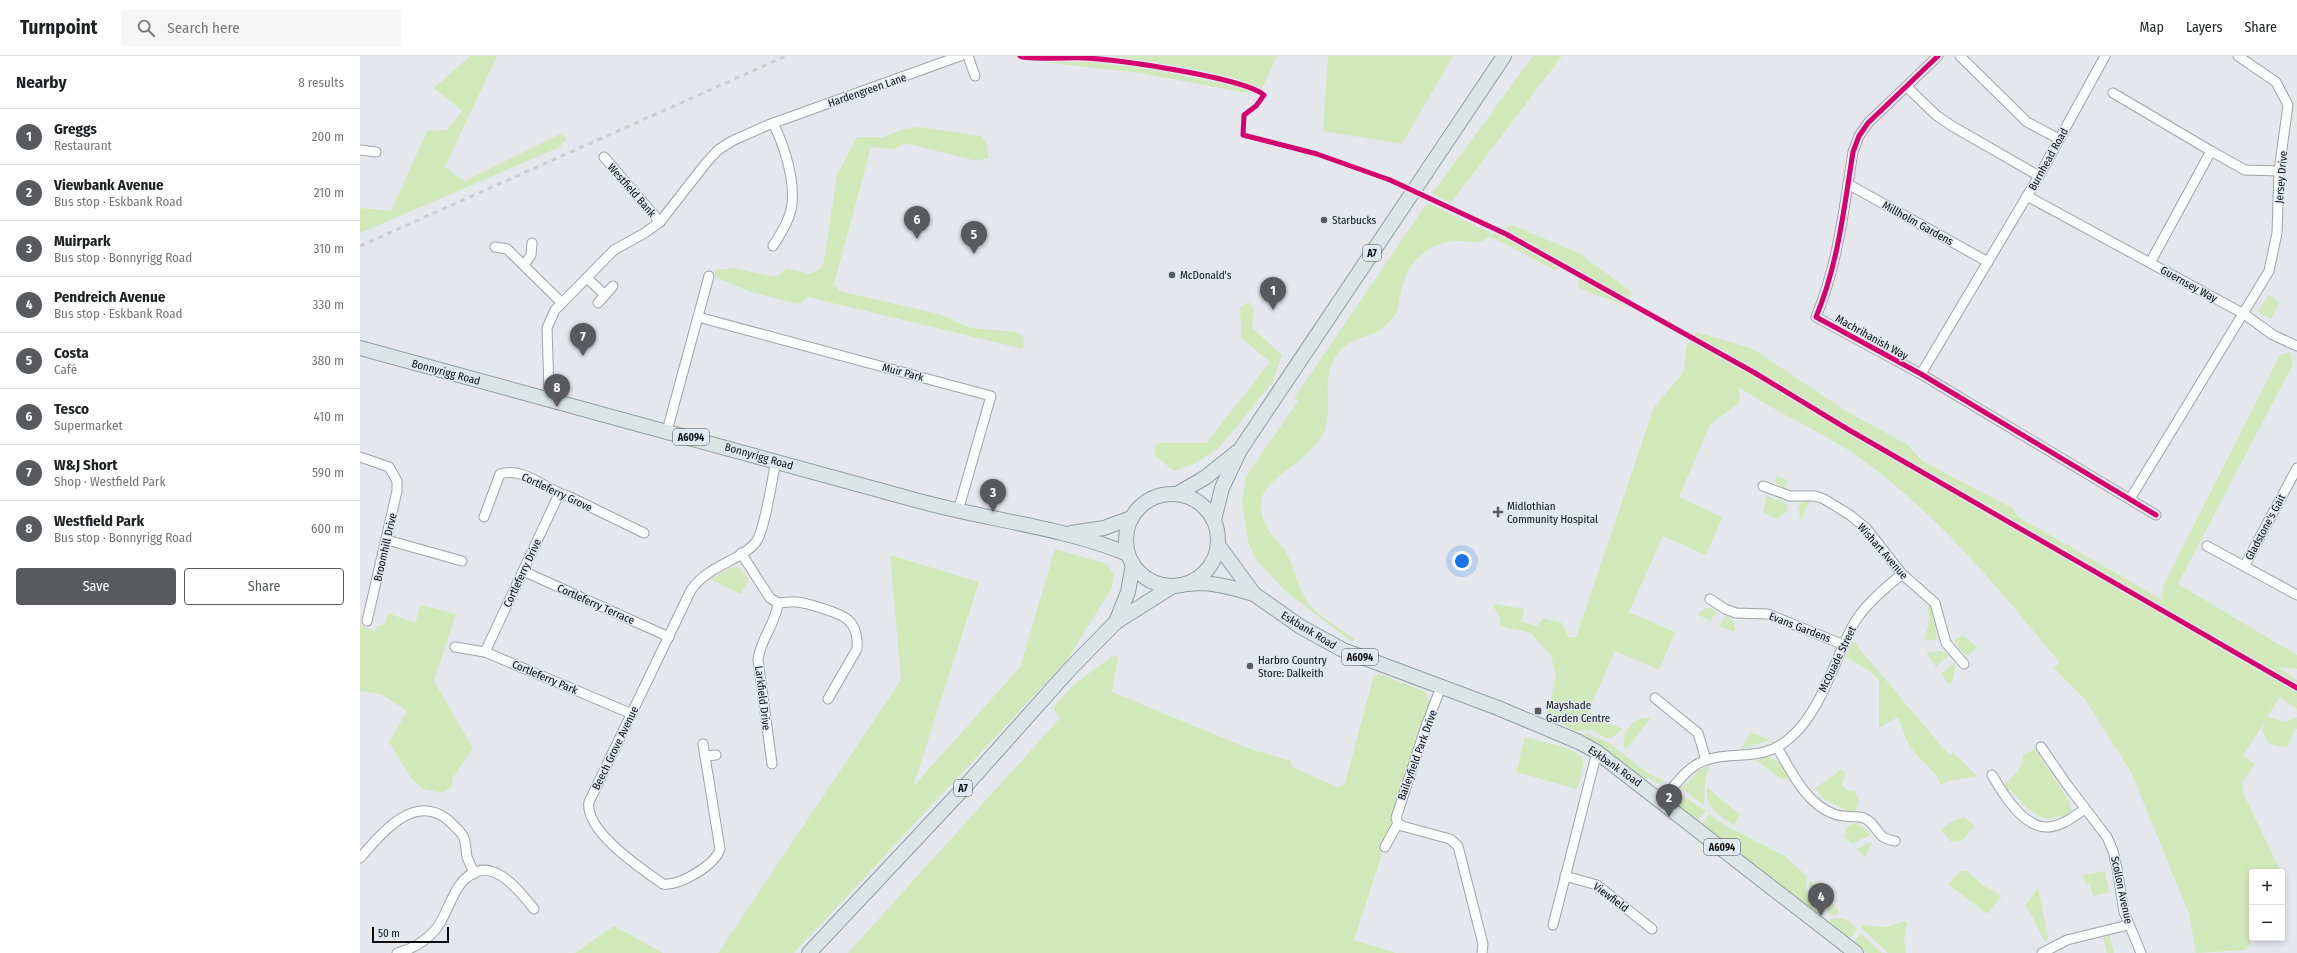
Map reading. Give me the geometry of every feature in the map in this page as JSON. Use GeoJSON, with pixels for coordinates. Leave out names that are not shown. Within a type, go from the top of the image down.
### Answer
{"type":"FeatureCollection","features":[{"type":"Feature","properties":{"kind":"main road","name":"A7"},"geometry":{"type":"LineString","coordinates":[[1214,520],[1222,488],[1240,450],[1504,56]]}},
{"type":"Feature","properties":{"kind":"main road","name":"Bonnyrigg Road"},"geometry":{"type":"LineString","coordinates":[[360,348],[958,511],[1067,534],[1103,544],[1130,559]]}},
{"type":"Feature","properties":{"kind":"main road","name":"A7"},"geometry":{"type":"LineString","coordinates":[[1177,494],[1206,477],[1240,450]]}},
{"type":"Feature","properties":{"kind":"main road"},"geometry":{"type":"LineString","coordinates":[[1177,494],[1193,500],[1204,507],[1214,520],[1218,545],[1206,569],[1195,579],[1179,585],[1156,583],[1148,578],[1130,559],[1125,536],[1131,518],[1138,507],[1151,499],[1163,495],[1177,494]]}},
{"type":"Feature","properties":{"kind":"main road","name":"Bonnyrigg Road"},"geometry":{"type":"LineString","coordinates":[[1067,534],[1104,528],[1131,518]]}},
{"type":"Feature","properties":{"kind":"main road","name":"Eskbank Road"},"geometry":{"type":"LineString","coordinates":[[1218,545],[1254,594]]}},
{"type":"Feature","properties":{"kind":"main road","name":"A7"},"geometry":{"type":"LineString","coordinates":[[1116,622],[1128,592],[1130,559]]}},
{"type":"Feature","properties":{"kind":"main road","name":"Eskbank Road"},"geometry":{"type":"LineString","coordinates":[[1179,585],[1203,582],[1222,585],[1254,594],[1326,642],[1498,708],[1579,742],[1596,752],[1662,800],[1856,953]]}},
{"type":"Feature","properties":{"kind":"main road","name":"A7"},"geometry":{"type":"LineString","coordinates":[[809,953],[962,790],[1069,670],[1116,622],[1179,585]]}},
{"type":"Feature","properties":{"kind":"street","name":"Hardengreen Lane"},"geometry":{"type":"LineString","coordinates":[[547,400],[549,390],[547,328],[555,310],[620,245],[643,234],[660,222],[718,150],[732,141],[773,123],[960,56]]}},
{"type":"Feature","properties":{"kind":"street"},"geometry":{"type":"LineString","coordinates":[[968,56],[975,76]]}},
{"type":"Feature","properties":{"kind":"street","name":"Machrihanish Way"},"geometry":{"type":"LineString","coordinates":[[1938,56],[1868,123],[1859,136],[1853,152],[1835,264],[1826,294],[1816,317],[1921,374],[2156,515]]}},
{"type":"Feature","properties":{"kind":"street"},"geometry":{"type":"LineString","coordinates":[[1960,56],[2027,122],[2059,139]]}},
{"type":"Feature","properties":{"kind":"street","name":"Burnhead Road"},"geometry":{"type":"LineString","coordinates":[[1921,374],[2039,176],[2106,56]]}},
{"type":"Feature","properties":{"kind":"street","name":"Jersey Drive"},"geometry":{"type":"LineString","coordinates":[[2130,499],[2269,271],[2277,233],[2279,171],[2288,105],[2276,82],[2238,56]]}},
{"type":"Feature","properties":{"kind":"street"},"geometry":{"type":"LineString","coordinates":[[1907,87],[1936,114],[1952,126],[2039,176]]}},
{"type":"Feature","properties":{"kind":"street"},"geometry":{"type":"LineString","coordinates":[[2114,93],[2210,151],[2245,170],[2279,171]]}},
{"type":"Feature","properties":{"kind":"street"},"geometry":{"type":"LineString","coordinates":[[773,123],[782,141],[789,164],[792,204],[785,227],[773,246]]}},
{"type":"Feature","properties":{"kind":"street"},"geometry":{"type":"LineString","coordinates":[[360,150],[376,152]]}},
{"type":"Feature","properties":{"kind":"street"},"geometry":{"type":"LineString","coordinates":[[2150,263],[2210,151]]}},
{"type":"Feature","properties":{"kind":"street","name":"Westfield Bank"},"geometry":{"type":"LineString","coordinates":[[604,158],[660,222]]}},
{"type":"Feature","properties":{"kind":"street","name":"Millholm Gardens"},"geometry":{"type":"LineString","coordinates":[[1848,184],[1988,262]]}},
{"type":"Feature","properties":{"kind":"street","name":"Guernsey Way"},"geometry":{"type":"LineString","coordinates":[[2027,196],[2244,314],[2273,335],[2297,346]]}},
{"type":"Feature","properties":{"kind":"street"},"geometry":{"type":"LineString","coordinates":[[524,265],[531,255],[532,243]]}},
{"type":"Feature","properties":{"kind":"street"},"geometry":{"type":"LineString","coordinates":[[495,247],[507,249],[562,304]]}},
{"type":"Feature","properties":{"kind":"street"},"geometry":{"type":"LineString","coordinates":[[667,431],[709,276]]}},
{"type":"Feature","properties":{"kind":"street"},"geometry":{"type":"LineString","coordinates":[[587,278],[605,295]]}},
{"type":"Feature","properties":{"kind":"street"},"geometry":{"type":"LineString","coordinates":[[598,303],[613,286]]}},
{"type":"Feature","properties":{"kind":"street","name":"Muir Park"},"geometry":{"type":"LineString","coordinates":[[698,317],[991,396],[958,511]]}},
{"type":"Feature","properties":{"kind":"street","name":"Broomhill Drive"},"geometry":{"type":"LineString","coordinates":[[360,457],[385,465],[394,472],[397,482],[397,491],[387,540],[368,621]]}},
{"type":"Feature","properties":{"kind":"street","name":"Beech Grove Avenue"},"geometry":{"type":"LineString","coordinates":[[703,744],[720,849],[715,859],[682,882],[671,885],[663,884],[618,852],[589,815],[589,802],[696,582],[755,543],[759,536],[776,461]]}},
{"type":"Feature","properties":{"kind":"street","name":"Gladstone's Gait"},"geometry":{"type":"LineString","coordinates":[[2245,565],[2297,468]]}},
{"type":"Feature","properties":{"kind":"street","name":"Cortleferry Grove"},"geometry":{"type":"LineString","coordinates":[[484,517],[500,474],[508,472],[544,484],[559,494],[568,496],[644,533]]}},
{"type":"Feature","properties":{"kind":"street","name":"Wishart Avenue"},"geometry":{"type":"LineString","coordinates":[[1763,486],[1790,496],[1815,496],[1834,504],[1866,528],[1902,574],[1935,603],[1946,643],[1964,664]]}},
{"type":"Feature","properties":{"kind":"street","name":"Cortleferry Drive"},"geometry":{"type":"LineString","coordinates":[[485,652],[559,494]]}},
{"type":"Feature","properties":{"kind":"street"},"geometry":{"type":"LineString","coordinates":[[632,528],[637,520]]}},
{"type":"Feature","properties":{"kind":"street"},"geometry":{"type":"LineString","coordinates":[[387,540],[457,563]]}},
{"type":"Feature","properties":{"kind":"street","name":"Gladstone's Gait"},"geometry":{"type":"LineString","coordinates":[[2207,546],[2245,565],[2297,595]]}},
{"type":"Feature","properties":{"kind":"street"},"geometry":{"type":"LineString","coordinates":[[741,553],[770,598],[778,604],[799,602],[840,615],[848,619],[855,630],[858,640],[857,649],[828,699]]}},
{"type":"Feature","properties":{"kind":"street","name":"Cortleferry Terrace"},"geometry":{"type":"LineString","coordinates":[[523,571],[669,637]]}},
{"type":"Feature","properties":{"kind":"street","name":"McQuade Street"},"geometry":{"type":"LineString","coordinates":[[1662,800],[1689,770],[1706,760],[1749,756],[1777,747],[1791,738],[1810,712],[1852,626],[1860,615],[1902,574]]}},
{"type":"Feature","properties":{"kind":"street","name":"Evans Gardens"},"geometry":{"type":"LineString","coordinates":[[1710,599],[1725,609],[1736,613],[1768,614],[1844,645]]}},
{"type":"Feature","properties":{"kind":"street","name":"Larkfield Drive"},"geometry":{"type":"LineString","coordinates":[[772,764],[758,660],[761,645],[777,614],[778,604]]}},
{"type":"Feature","properties":{"kind":"street","name":"Cortleferry Park"},"geometry":{"type":"LineString","coordinates":[[455,647],[485,652],[632,714]]}},
{"type":"Feature","properties":{"kind":"street","name":"Baileyfield Park Drive"},"geometry":{"type":"LineString","coordinates":[[1385,847],[1398,823],[1396,813],[1441,687]]}},
{"type":"Feature","properties":{"kind":"street"},"geometry":{"type":"LineString","coordinates":[[1656,698],[1698,733],[1706,760]]}},
{"type":"Feature","properties":{"kind":"street"},"geometry":{"type":"LineString","coordinates":[[1777,747],[1795,778],[1818,804],[1832,814],[1845,818],[1862,817],[1870,821],[1882,837],[1895,841]]}},
{"type":"Feature","properties":{"kind":"street","name":"Scollon Avenue"},"geometry":{"type":"LineString","coordinates":[[2042,747],[2085,809],[2099,824],[2113,852],[2128,925],[2141,953]]}},
{"type":"Feature","properties":{"kind":"street"},"geometry":{"type":"LineString","coordinates":[[1553,925],[1596,752]]}},
{"type":"Feature","properties":{"kind":"street"},"geometry":{"type":"LineString","coordinates":[[705,756],[716,755]]}},
{"type":"Feature","properties":{"kind":"street"},"geometry":{"type":"LineString","coordinates":[[1992,775],[2001,790],[2031,823],[2048,827],[2056,826],[2064,823],[2085,809]]}},
{"type":"Feature","properties":{"kind":"street"},"geometry":{"type":"LineString","coordinates":[[360,858],[386,829],[403,817],[416,810],[428,811],[442,815],[458,829],[464,839],[467,856],[474,874]]}},
{"type":"Feature","properties":{"kind":"street"},"geometry":{"type":"LineString","coordinates":[[1398,823],[1450,839],[1458,846],[1483,944],[1482,953]]}},
{"type":"Feature","properties":{"kind":"street"},"geometry":{"type":"LineString","coordinates":[[397,953],[410,950],[421,943],[435,930],[445,915],[459,887],[474,874],[482,871],[493,871],[506,878],[519,890],[534,909]]}},
{"type":"Feature","properties":{"kind":"street","name":"Viewfield"},"geometry":{"type":"LineString","coordinates":[[1565,876],[1596,885],[1652,929]]}},
{"type":"Feature","properties":{"kind":"street"},"geometry":{"type":"LineString","coordinates":[[2042,953],[2068,940],[2128,925]]}},
{"type":"Feature","properties":{"kind":"green space"},"geometry":{"type":"Polygon","coordinates":[[[470,56],[497,56],[445,167],[465,181],[560,134],[567,138],[560,147],[360,233],[360,208],[391,211],[427,131],[447,130],[462,111],[434,88],[470,56]]]}},
{"type":"Feature","properties":{"kind":"green space"},"geometry":{"type":"Polygon","coordinates":[[[1012,56],[1277,56],[1259,95],[1139,73],[1023,60],[1012,56]]]}},
{"type":"Feature","properties":{"kind":"green space"},"geometry":{"type":"Polygon","coordinates":[[[1328,56],[1453,56],[1402,144],[1323,131],[1328,56]]]}},
{"type":"Feature","properties":{"kind":"green space"},"geometry":{"type":"Polygon","coordinates":[[[1533,56],[1562,56],[1451,203],[1432,194],[1533,56]]]}},
{"type":"Feature","properties":{"kind":"green space"},"geometry":{"type":"Polygon","coordinates":[[[920,127],[981,136],[986,142],[989,158],[977,161],[905,143],[894,149],[871,147],[834,284],[839,291],[939,314],[971,328],[1017,332],[1024,338],[1023,349],[808,297],[798,304],[751,292],[715,277],[715,270],[733,268],[775,277],[787,268],[810,274],[823,267],[837,175],[857,137],[883,137],[904,129],[920,127]]]}},
{"type":"Feature","properties":{"kind":"green space"},"geometry":{"type":"Polygon","coordinates":[[[1427,203],[1491,233],[1485,239],[1478,242],[1453,241],[1438,245],[1428,250],[1412,264],[1404,279],[1398,309],[1392,318],[1377,332],[1356,339],[1348,344],[1336,356],[1331,366],[1329,377],[1327,421],[1324,432],[1318,442],[1310,451],[1270,485],[1264,493],[1261,502],[1261,511],[1266,526],[1288,556],[1305,598],[1309,604],[1324,618],[1355,639],[1352,642],[1284,590],[1255,558],[1248,541],[1242,502],[1246,476],[1298,401],[1294,398],[1427,203]]]}},
{"type":"Feature","properties":{"kind":"green space"},"geometry":{"type":"Polygon","coordinates":[[[1512,225],[1579,253],[1632,292],[1628,307],[1579,288],[1577,273],[1563,267],[1555,270],[1489,236],[1512,225]]]}},
{"type":"Feature","properties":{"kind":"green space"},"geometry":{"type":"Polygon","coordinates":[[[2268,295],[2280,302],[2271,319],[2258,312],[2268,295]]]}},
{"type":"Feature","properties":{"kind":"green space"},"geometry":{"type":"Polygon","coordinates":[[[1249,302],[1254,308],[1252,328],[1282,355],[1273,382],[1219,448],[1196,463],[1174,471],[1154,455],[1157,443],[1206,443],[1270,362],[1241,338],[1240,307],[1249,302]]]}},
{"type":"Feature","properties":{"kind":"green space"},"geometry":{"type":"Polygon","coordinates":[[[1697,332],[1753,349],[1846,411],[1908,445],[1922,461],[2014,509],[2017,516],[2162,600],[2163,586],[2280,355],[2290,352],[2293,364],[2178,584],[2297,655],[2297,669],[2278,667],[2297,680],[2297,709],[2280,697],[2267,717],[2286,722],[2297,717],[2297,729],[2295,728],[2287,748],[2269,744],[2262,730],[2266,720],[2243,755],[2255,764],[2242,782],[2244,795],[2280,869],[2249,869],[2249,941],[2251,941],[2246,950],[2196,953],[2189,914],[2131,772],[2084,698],[2054,668],[2059,662],[1965,552],[1913,501],[1857,456],[1828,438],[1768,406],[1739,387],[1740,402],[1710,425],[1679,497],[1722,517],[1706,555],[1663,536],[1629,612],[1675,632],[1659,670],[1615,651],[1588,712],[1622,729],[1612,738],[1606,738],[1592,730],[1575,731],[1547,716],[1556,675],[1551,656],[1531,633],[1500,626],[1500,618],[1493,606],[1496,604],[1524,609],[1522,622],[1537,626],[1543,618],[1562,623],[1568,637],[1576,637],[1654,407],[1684,372],[1686,347],[1697,332]]]}},
{"type":"Feature","properties":{"kind":"green space"},"geometry":{"type":"Polygon","coordinates":[[[1777,475],[1788,481],[1785,488],[1774,482],[1777,475]]]}},
{"type":"Feature","properties":{"kind":"green space"},"geometry":{"type":"Polygon","coordinates":[[[1767,495],[1776,500],[1781,500],[1787,505],[1788,510],[1778,519],[1763,513],[1767,495]]]}},
{"type":"Feature","properties":{"kind":"green space"},"geometry":{"type":"Polygon","coordinates":[[[1805,501],[1810,501],[1801,520],[1797,506],[1805,501]]]}},
{"type":"Feature","properties":{"kind":"green space"},"geometry":{"type":"Polygon","coordinates":[[[1055,549],[1107,564],[1114,575],[1111,589],[1067,660],[794,953],[718,953],[901,680],[890,555],[979,582],[913,787],[1020,667],[1055,549]]]}},
{"type":"Feature","properties":{"kind":"green space"},"geometry":{"type":"Polygon","coordinates":[[[735,566],[740,568],[749,579],[741,594],[709,579],[735,566]]]}},
{"type":"Feature","properties":{"kind":"green space"},"geometry":{"type":"Polygon","coordinates":[[[1928,603],[1934,613],[1937,639],[1924,641],[1929,622],[1928,603]]]}},
{"type":"Feature","properties":{"kind":"green space"},"geometry":{"type":"Polygon","coordinates":[[[421,605],[456,614],[434,681],[473,748],[452,779],[452,786],[443,793],[423,789],[411,778],[389,742],[407,711],[381,694],[360,691],[360,621],[361,626],[375,631],[378,626],[385,624],[388,613],[415,623],[421,605]]]}},
{"type":"Feature","properties":{"kind":"green space"},"geometry":{"type":"Polygon","coordinates":[[[1706,608],[1711,608],[1716,613],[1710,621],[1697,614],[1706,608]]]}},
{"type":"Feature","properties":{"kind":"green space"},"geometry":{"type":"Polygon","coordinates":[[[1726,615],[1733,621],[1736,631],[1734,632],[1719,626],[1726,615]]]}},
{"type":"Feature","properties":{"kind":"green space"},"geometry":{"type":"Polygon","coordinates":[[[1963,635],[1978,648],[1968,655],[1964,654],[1954,641],[1963,635]]]}},
{"type":"Feature","properties":{"kind":"green space"},"geometry":{"type":"Polygon","coordinates":[[[1853,641],[1943,748],[1950,755],[1953,752],[1977,776],[1948,781],[1941,785],[1936,775],[1909,746],[1898,717],[1879,728],[1879,680],[1868,670],[1846,657],[1853,641]]]}},
{"type":"Feature","properties":{"kind":"green space"},"geometry":{"type":"Polygon","coordinates":[[[1939,651],[1945,652],[1948,656],[1936,667],[1926,653],[1939,651]]]}},
{"type":"Feature","properties":{"kind":"green space"},"geometry":{"type":"Polygon","coordinates":[[[1112,656],[1118,657],[1112,692],[1250,749],[1291,761],[1292,767],[1338,787],[1345,784],[1373,678],[1379,674],[1424,691],[1431,703],[1354,940],[1396,953],[848,953],[1060,718],[1053,708],[1071,687],[1112,656]]]}},
{"type":"Feature","properties":{"kind":"green space"},"geometry":{"type":"Polygon","coordinates":[[[1955,663],[1956,668],[1951,684],[1948,683],[1941,674],[1955,663]]]}},
{"type":"Feature","properties":{"kind":"green space"},"geometry":{"type":"Polygon","coordinates":[[[1642,718],[1651,718],[1625,750],[1624,739],[1629,726],[1642,718]]]}},
{"type":"Feature","properties":{"kind":"green space"},"geometry":{"type":"Polygon","coordinates":[[[1750,732],[1771,740],[1741,749],[1750,732]]]}},
{"type":"Feature","properties":{"kind":"green space"},"geometry":{"type":"Polygon","coordinates":[[[1587,733],[1607,742],[1647,772],[1665,782],[1658,784],[1648,777],[1645,780],[1602,748],[1587,740],[1588,737],[1584,735],[1587,733]]]}},
{"type":"Feature","properties":{"kind":"green space"},"geometry":{"type":"Polygon","coordinates":[[[1525,737],[1567,749],[1581,756],[1583,768],[1577,789],[1516,772],[1525,737]]]}},
{"type":"Feature","properties":{"kind":"green space"},"geometry":{"type":"Polygon","coordinates":[[[2035,749],[2070,803],[2071,811],[2064,819],[2059,816],[2045,818],[2038,816],[2026,807],[2010,790],[2006,792],[2006,783],[2020,768],[2023,755],[2035,749]]]}},
{"type":"Feature","properties":{"kind":"green space"},"geometry":{"type":"Polygon","coordinates":[[[1769,757],[1779,762],[1788,778],[1781,779],[1756,760],[1769,757]]]}},
{"type":"Feature","properties":{"kind":"green space"},"geometry":{"type":"Polygon","coordinates":[[[1710,765],[1705,779],[1704,805],[1681,788],[1699,771],[1710,765]]]}},
{"type":"Feature","properties":{"kind":"green space"},"geometry":{"type":"Polygon","coordinates":[[[1842,769],[1845,774],[1842,784],[1846,790],[1855,791],[1859,801],[1856,811],[1848,813],[1845,809],[1823,799],[1815,788],[1842,769]]]}},
{"type":"Feature","properties":{"kind":"green space"},"geometry":{"type":"Polygon","coordinates":[[[1707,787],[1740,815],[1734,825],[1723,818],[1710,806],[1707,787]]]}},
{"type":"Feature","properties":{"kind":"green space"},"geometry":{"type":"Polygon","coordinates":[[[1677,792],[1706,811],[1697,820],[1682,808],[1678,801],[1677,792]]]}},
{"type":"Feature","properties":{"kind":"green space"},"geometry":{"type":"Polygon","coordinates":[[[1709,814],[1726,826],[1785,856],[1807,876],[1806,892],[1809,900],[1820,912],[1818,915],[1702,824],[1709,814]]]}},
{"type":"Feature","properties":{"kind":"green space"},"geometry":{"type":"Polygon","coordinates":[[[1964,817],[1975,826],[1962,841],[1951,842],[1941,830],[1951,822],[1964,817]]]}},
{"type":"Feature","properties":{"kind":"green space"},"geometry":{"type":"Polygon","coordinates":[[[1853,823],[1862,826],[1870,835],[1852,844],[1844,837],[1846,828],[1853,823]]]}},
{"type":"Feature","properties":{"kind":"green space"},"geometry":{"type":"Polygon","coordinates":[[[1872,841],[1865,858],[1857,849],[1872,841]]]}},
{"type":"Feature","properties":{"kind":"green space"},"geometry":{"type":"Polygon","coordinates":[[[1961,871],[1967,871],[1984,886],[2002,896],[1987,914],[1948,884],[1961,871]]]}},
{"type":"Feature","properties":{"kind":"green space"},"geometry":{"type":"Polygon","coordinates":[[[2105,871],[2109,892],[2093,896],[2090,884],[2086,885],[2083,875],[2105,871]]]}},
{"type":"Feature","properties":{"kind":"green space"},"geometry":{"type":"Polygon","coordinates":[[[1810,880],[1839,911],[1836,915],[1832,915],[1812,897],[1809,886],[1810,880]]]}},
{"type":"Feature","properties":{"kind":"green space"},"geometry":{"type":"Polygon","coordinates":[[[2038,888],[2048,937],[2045,942],[2032,916],[2025,906],[2038,888]]]}},
{"type":"Feature","properties":{"kind":"green space"},"geometry":{"type":"Polygon","coordinates":[[[1839,918],[1847,920],[1857,929],[1852,937],[1848,938],[1828,922],[1830,919],[1839,918]]]}},
{"type":"Feature","properties":{"kind":"green space"},"geometry":{"type":"Polygon","coordinates":[[[1905,921],[1907,923],[1904,941],[1906,953],[1888,953],[1861,928],[1862,925],[1885,927],[1905,921]]]}},
{"type":"Feature","properties":{"kind":"green space"},"geometry":{"type":"Polygon","coordinates":[[[614,926],[663,953],[575,953],[614,926]]]}},
{"type":"Feature","properties":{"kind":"green space"},"geometry":{"type":"Polygon","coordinates":[[[1861,934],[1882,953],[1867,953],[1853,942],[1861,934]]]}},
{"type":"Feature","properties":{"kind":"green space"},"geometry":{"type":"Polygon","coordinates":[[[2110,936],[2114,953],[2107,953],[2103,937],[2110,936]]]}},
{"type":"Feature","properties":{"kind":"railway"},"geometry":{"type":"LineString","coordinates":[[360,246],[786,56]]}},
{"type":"Feature","properties":{"kind":"cycle path"},"geometry":{"type":"LineString","coordinates":[[1020,56],[1031,58],[1086,58],[1124,62],[1179,70],[1232,82],[1252,89],[1264,95],[1256,106],[1244,115],[1243,135],[1317,154],[1390,180],[1506,234],[1755,373],[1849,430],[2297,688]]}},
{"type":"Feature","properties":{"kind":"cycle path"},"geometry":{"type":"LineString","coordinates":[[1938,56],[1868,123],[1859,136],[1853,152],[1835,257],[1824,297],[1816,317],[1921,374],[2156,515]]}},
{"type":"Feature","properties":{"kind":"place","name":"Starbucks"},"geometry":{"type":"Point","coordinates":[1324,220]}},
{"type":"Feature","properties":{"kind":"place","name":"Tesco"},"geometry":{"type":"Point","coordinates":[917,239]}},
{"type":"Feature","properties":{"kind":"place","name":"Costa"},"geometry":{"type":"Point","coordinates":[974,254]}},
{"type":"Feature","properties":{"kind":"place","name":"McDonald's"},"geometry":{"type":"Point","coordinates":[1172,275]}},
{"type":"Feature","properties":{"kind":"place","name":"Greggs"},"geometry":{"type":"Point","coordinates":[1273,310]}},
{"type":"Feature","properties":{"kind":"place","name":"W&J Short"},"geometry":{"type":"Point","coordinates":[583,356]}},
{"type":"Feature","properties":{"kind":"place","name":"Westfield Park"},"geometry":{"type":"Point","coordinates":[557,407]}},
{"type":"Feature","properties":{"kind":"place","name":"Muirpark"},"geometry":{"type":"Point","coordinates":[993,512]}},
{"type":"Feature","properties":{"kind":"place","name":"Midlothian Community Hospital"},"geometry":{"type":"Point","coordinates":[1498,512]}},
{"type":"Feature","properties":{"kind":"place","name":"Harbro Country Store: Dalkeith"},"geometry":{"type":"Point","coordinates":[1250,666]}},
{"type":"Feature","properties":{"kind":"place","name":"Mayshade Garden Centre"},"geometry":{"type":"Point","coordinates":[1538,711]}},
{"type":"Feature","properties":{"kind":"place","name":"Viewbank Avenue"},"geometry":{"type":"Point","coordinates":[1669,817]}},
{"type":"Feature","properties":{"kind":"place","name":"Pendreich Avenue"},"geometry":{"type":"Point","coordinates":[1821,916]}}]}
